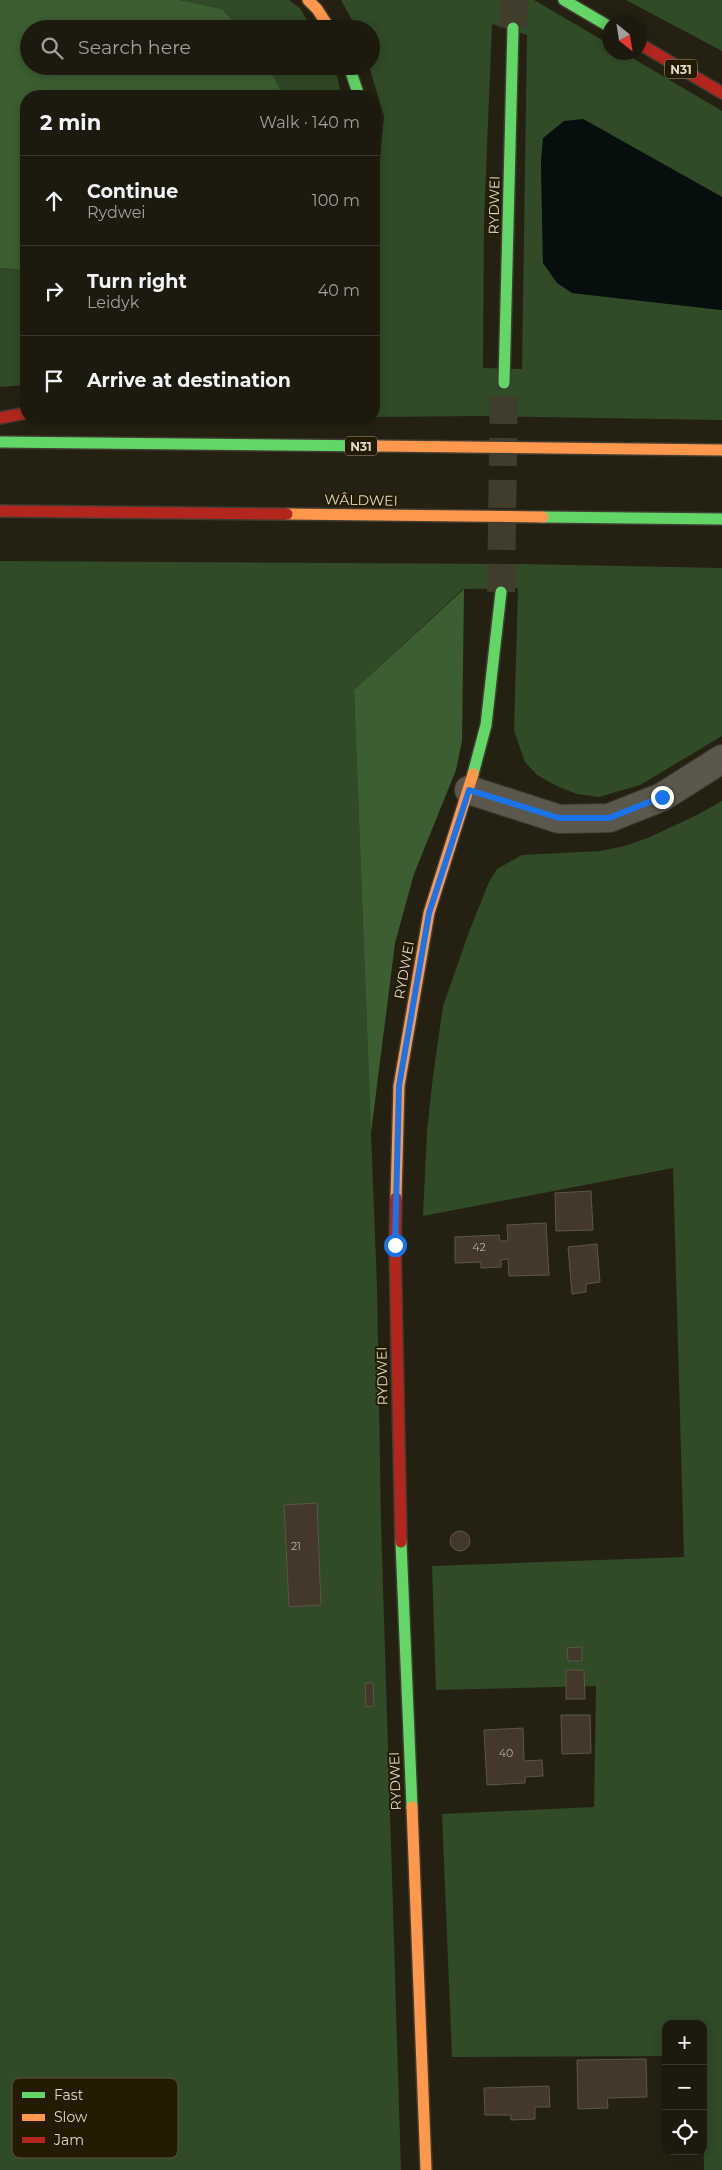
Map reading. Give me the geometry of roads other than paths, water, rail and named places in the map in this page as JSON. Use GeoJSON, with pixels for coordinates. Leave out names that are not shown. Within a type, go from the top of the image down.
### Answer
{"type":"FeatureCollection","features":[{"type":"Feature","properties":{"kind":"main road"},"geometry":{"type":"LineString","coordinates":[[308,0],[324,20]]}},
{"type":"Feature","properties":{"kind":"main road"},"geometry":{"type":"LineString","coordinates":[[564,0],[602,22]]}},
{"type":"Feature","properties":{"kind":"main road","name":"RYDWEI"},"geometry":{"type":"LineString","coordinates":[[504,383],[513,28]]}},
{"type":"Feature","properties":{"kind":"main road","name":"N31"},"geometry":{"type":"LineString","coordinates":[[647,48],[722,93]]}},
{"type":"Feature","properties":{"kind":"main road"},"geometry":{"type":"LineString","coordinates":[[352,75],[358,90]]}},
{"type":"Feature","properties":{"kind":"main road"},"geometry":{"type":"LineString","coordinates":[[0,418],[20,414]]}},
{"type":"Feature","properties":{"kind":"main road","name":"N31"},"geometry":{"type":"LineString","coordinates":[[0,442],[722,450]]}},
{"type":"Feature","properties":{"kind":"main road","name":"WÂLDWEI"},"geometry":{"type":"LineString","coordinates":[[0,511],[722,519]]}},
{"type":"Feature","properties":{"kind":"main road","name":"RYDWEI"},"geometry":{"type":"LineString","coordinates":[[426,2170],[399,1488],[395,1245],[399,1086],[429,913],[469,790],[486,725],[501,592]]}},
{"type":"Feature","properties":{"kind":"street"},"geometry":{"type":"LineString","coordinates":[[469,790],[559,818],[609,818],[662,797],[722,758]]}},
{"type":"Feature","properties":{"kind":"tunnel"},"geometry":{"type":"LineString","coordinates":[[513,28],[514,0]]}},
{"type":"Feature","properties":{"kind":"tunnel"},"geometry":{"type":"LineString","coordinates":[[501,592],[504,383]]}}]}
